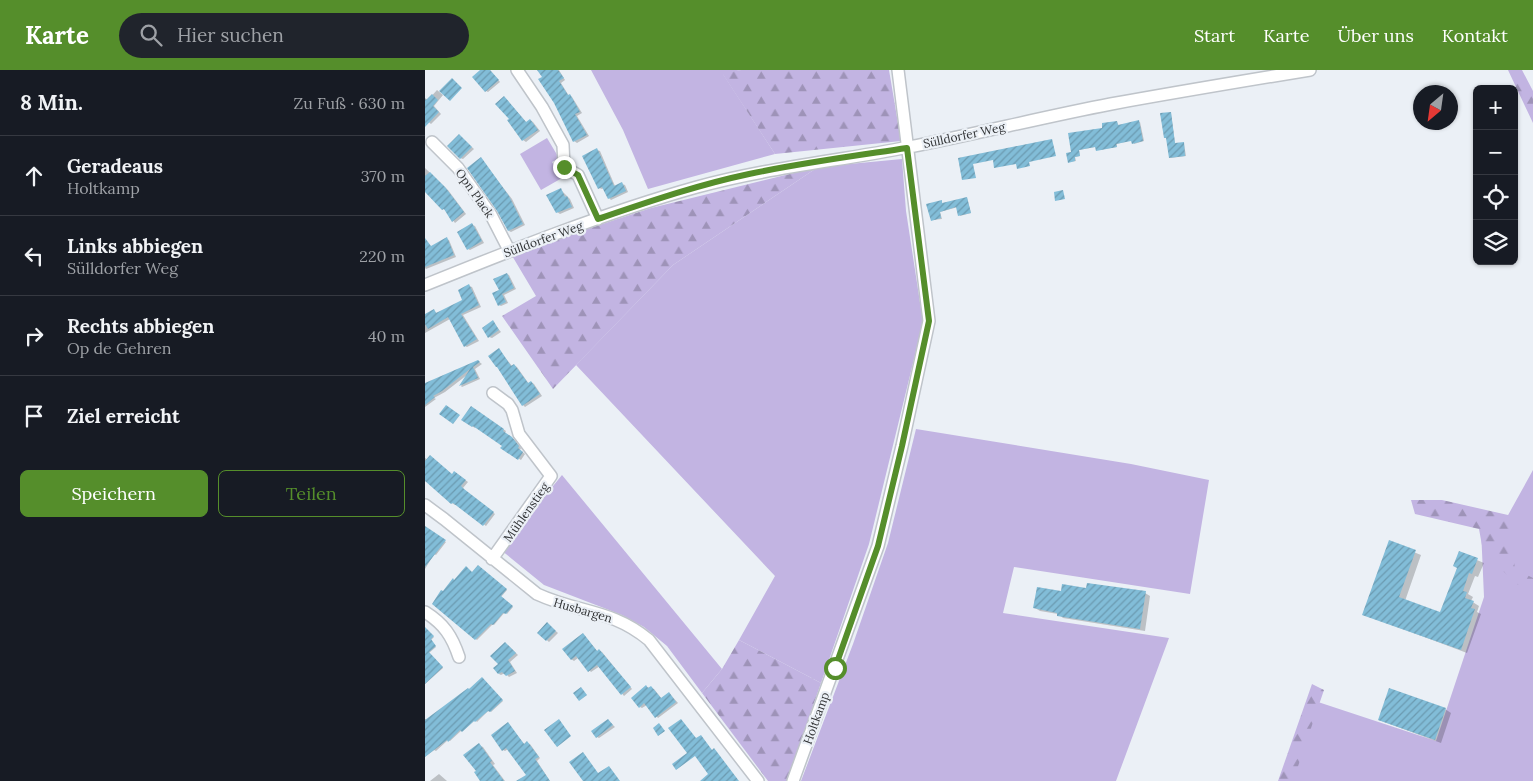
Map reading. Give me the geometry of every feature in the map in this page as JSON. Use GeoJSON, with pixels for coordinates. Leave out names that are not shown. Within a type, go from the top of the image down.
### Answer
{"type":"FeatureCollection","features":[{"type":"Feature","properties":{"kind":"street"},"geometry":{"type":"LineString","coordinates":[[517,70],[542,107],[563,145],[564,167],[578,175],[598,219]]}},
{"type":"Feature","properties":{"kind":"street","name":"Holtkamp"},"geometry":{"type":"LineString","coordinates":[[793,781],[878,546],[929,321],[898,70]]}},
{"type":"Feature","properties":{"kind":"street","name":"Sülldorfer Weg"},"geometry":{"type":"LineString","coordinates":[[425,285],[509,250],[598,219],[697,187],[749,174],[907,148],[1109,104],[1310,70]]}},
{"type":"Feature","properties":{"kind":"street","name":"Opn Plack"},"geometry":{"type":"LineString","coordinates":[[432,142],[458,168],[475,191],[491,215],[509,250]]}},
{"type":"Feature","properties":{"kind":"street","name":"Mühlenstieg"},"geometry":{"type":"LineString","coordinates":[[492,559],[551,476],[519,434],[512,410],[508,404],[493,393]]}},
{"type":"Feature","properties":{"kind":"street","name":"Husbargen"},"geometry":{"type":"LineString","coordinates":[[425,505],[444,518],[537,594],[555,602],[619,620],[649,640],[758,781]]}},
{"type":"Feature","properties":{"kind":"street"},"geometry":{"type":"LineString","coordinates":[[425,612],[433,617],[451,635],[459,656]]}},
{"type":"Feature","properties":{"kind":"green space"},"geometry":{"type":"Polygon","coordinates":[[[591,70],[741,70],[723,74],[775,154],[648,189],[623,130],[591,70]]]}},
{"type":"Feature","properties":{"kind":"green space"},"geometry":{"type":"Polygon","coordinates":[[[741,70],[889,70],[901,141],[775,154],[722,73],[741,70]]]}},
{"type":"Feature","properties":{"kind":"green space"},"geometry":{"type":"Polygon","coordinates":[[[1508,70],[1522,70],[1533,91],[1533,123],[1518,91],[1518,85],[1515,85],[1508,70]]]}},
{"type":"Feature","properties":{"kind":"green space"},"geometry":{"type":"Polygon","coordinates":[[[547,138],[559,158],[552,162],[562,178],[541,190],[520,154],[547,138]]]}},
{"type":"Feature","properties":{"kind":"green space"},"geometry":{"type":"Polygon","coordinates":[[[902,159],[906,211],[923,322],[869,544],[821,683],[739,640],[775,576],[576,365],[673,265],[818,167],[902,159]]]}},
{"type":"Feature","properties":{"kind":"green space"},"geometry":{"type":"Polygon","coordinates":[[[818,167],[673,265],[553,389],[502,316],[536,296],[511,254],[651,208],[818,167]]]}},
{"type":"Feature","properties":{"kind":"green space"},"geometry":{"type":"Polygon","coordinates":[[[916,429],[1131,464],[1209,480],[1190,594],[1014,567],[1003,613],[1169,638],[1116,781],[801,781],[853,644],[888,543],[916,429]]]}},
{"type":"Feature","properties":{"kind":"green space"},"geometry":{"type":"Polygon","coordinates":[[[1533,470],[1533,781],[1284,781],[1312,700],[1436,741],[1484,597],[1481,529],[1507,517],[1533,470]]]}},
{"type":"Feature","properties":{"kind":"green space"},"geometry":{"type":"Polygon","coordinates":[[[562,475],[722,669],[702,693],[667,646],[644,627],[622,615],[544,585],[501,550],[562,475]]]}},
{"type":"Feature","properties":{"kind":"green space"},"geometry":{"type":"Polygon","coordinates":[[[1411,500],[1442,500],[1508,515],[1515,569],[1533,578],[1533,592],[1515,583],[1483,551],[1479,529],[1415,514],[1411,500]]]}},
{"type":"Feature","properties":{"kind":"green space"},"geometry":{"type":"Polygon","coordinates":[[[739,640],[821,683],[787,781],[768,781],[702,693],[722,669],[739,640]]]}},
{"type":"Feature","properties":{"kind":"green space"},"geometry":{"type":"Polygon","coordinates":[[[1312,684],[1324,690],[1293,781],[1278,781],[1312,684]]]}},
{"type":"Feature","properties":{"kind":"building"},"geometry":{"type":"Polygon","coordinates":[[[480,70],[490,70],[499,80],[485,92],[472,77],[480,70]]]}},
{"type":"Feature","properties":{"kind":"building"},"geometry":{"type":"Polygon","coordinates":[[[537,70],[558,70],[564,78],[559,81],[568,95],[570,94],[580,112],[575,114],[587,135],[573,142],[554,103],[538,79],[542,77],[537,70]]]}},
{"type":"Feature","properties":{"kind":"building"},"geometry":{"type":"Polygon","coordinates":[[[452,78],[462,88],[450,101],[439,91],[452,78]]]}},
{"type":"Feature","properties":{"kind":"building"},"geometry":{"type":"Polygon","coordinates":[[[432,94],[438,100],[433,106],[439,112],[425,127],[425,99],[432,94]]]}},
{"type":"Feature","properties":{"kind":"building"},"geometry":{"type":"Polygon","coordinates":[[[504,96],[526,122],[530,119],[538,130],[522,141],[507,120],[509,119],[495,104],[504,96]]]}},
{"type":"Feature","properties":{"kind":"building"},"geometry":{"type":"Polygon","coordinates":[[[1171,112],[1175,143],[1184,142],[1185,156],[1169,158],[1160,113],[1171,112]]]}},
{"type":"Feature","properties":{"kind":"building"},"geometry":{"type":"Polygon","coordinates":[[[1139,120],[1143,141],[1132,144],[1131,141],[1116,144],[1117,147],[1096,151],[1095,147],[1079,150],[1080,156],[1075,157],[1075,161],[1068,163],[1066,153],[1071,152],[1068,133],[1102,128],[1102,123],[1117,121],[1118,125],[1139,120]]]}},
{"type":"Feature","properties":{"kind":"building"},"geometry":{"type":"Polygon","coordinates":[[[459,134],[472,147],[460,159],[447,146],[459,134]]]}},
{"type":"Feature","properties":{"kind":"building"},"geometry":{"type":"Polygon","coordinates":[[[1052,139],[1056,156],[1029,162],[1030,166],[1017,169],[1016,164],[994,168],[993,160],[973,164],[976,178],[962,180],[958,158],[1052,139]]]}},
{"type":"Feature","properties":{"kind":"building"},"geometry":{"type":"Polygon","coordinates":[[[597,148],[614,186],[622,182],[626,191],[608,199],[602,187],[598,189],[582,156],[597,148]]]}},
{"type":"Feature","properties":{"kind":"building"},"geometry":{"type":"Polygon","coordinates":[[[481,157],[509,196],[523,224],[508,231],[497,211],[467,168],[481,157]]]}},
{"type":"Feature","properties":{"kind":"building"},"geometry":{"type":"Polygon","coordinates":[[[430,172],[445,187],[464,212],[452,222],[444,209],[442,210],[425,192],[425,176],[430,172]]]}},
{"type":"Feature","properties":{"kind":"building"},"geometry":{"type":"Polygon","coordinates":[[[561,188],[572,207],[556,213],[546,195],[561,188]]]}},
{"type":"Feature","properties":{"kind":"building"},"geometry":{"type":"Polygon","coordinates":[[[1063,190],[1065,199],[1055,201],[1054,192],[1063,190]]]}},
{"type":"Feature","properties":{"kind":"building"},"geometry":{"type":"Polygon","coordinates":[[[967,197],[971,213],[958,216],[956,207],[940,212],[941,218],[931,221],[926,204],[942,200],[942,203],[967,197]]]}},
{"type":"Feature","properties":{"kind":"building"},"geometry":{"type":"Polygon","coordinates":[[[472,223],[482,241],[467,250],[457,232],[472,223]]]}},
{"type":"Feature","properties":{"kind":"building"},"geometry":{"type":"Polygon","coordinates":[[[447,237],[454,255],[425,267],[425,238],[431,246],[447,237]]]}},
{"type":"Feature","properties":{"kind":"building"},"geometry":{"type":"Polygon","coordinates":[[[507,273],[514,288],[502,294],[506,302],[498,306],[492,293],[499,290],[493,279],[507,273]]]}},
{"type":"Feature","properties":{"kind":"building"},"geometry":{"type":"Polygon","coordinates":[[[469,284],[479,305],[461,314],[477,339],[464,347],[448,317],[428,329],[425,324],[425,314],[434,309],[436,313],[462,300],[458,290],[469,284]]]}},
{"type":"Feature","properties":{"kind":"building"},"geometry":{"type":"Polygon","coordinates":[[[493,320],[499,330],[488,338],[482,328],[493,320]]]}},
{"type":"Feature","properties":{"kind":"building"},"geometry":{"type":"Polygon","coordinates":[[[499,348],[511,366],[514,364],[528,383],[531,381],[540,394],[522,406],[488,356],[499,348]]]}},
{"type":"Feature","properties":{"kind":"building"},"geometry":{"type":"Polygon","coordinates":[[[478,360],[480,362],[473,367],[478,378],[459,386],[470,369],[433,396],[435,397],[425,405],[425,383],[478,360]]]}},
{"type":"Feature","properties":{"kind":"building"},"geometry":{"type":"Polygon","coordinates":[[[446,405],[460,415],[453,424],[439,414],[446,405]]]}},
{"type":"Feature","properties":{"kind":"building"},"geometry":{"type":"Polygon","coordinates":[[[471,406],[504,429],[503,431],[512,437],[519,446],[518,448],[523,452],[518,460],[500,448],[502,446],[461,420],[471,406]]]}},
{"type":"Feature","properties":{"kind":"building"},"geometry":{"type":"Polygon","coordinates":[[[430,455],[452,474],[454,471],[466,480],[461,486],[494,512],[483,526],[453,503],[451,504],[425,481],[425,461],[430,455]]]}},
{"type":"Feature","properties":{"kind":"building"},"geometry":{"type":"Polygon","coordinates":[[[425,526],[446,540],[425,567],[425,526]]]}},
{"type":"Feature","properties":{"kind":"building"},"geometry":{"type":"Polygon","coordinates":[[[1389,540],[1416,550],[1399,597],[1440,612],[1457,568],[1453,566],[1459,551],[1478,558],[1472,574],[1469,573],[1463,591],[1467,592],[1465,598],[1474,601],[1471,608],[1475,609],[1461,650],[1362,615],[1389,540]]]}},
{"type":"Feature","properties":{"kind":"building"},"geometry":{"type":"Polygon","coordinates":[[[478,565],[507,589],[501,596],[513,606],[475,640],[432,604],[441,590],[443,591],[466,566],[472,572],[478,565]]]}},
{"type":"Feature","properties":{"kind":"building"},"geometry":{"type":"Polygon","coordinates":[[[1087,583],[1146,591],[1140,629],[1057,616],[1057,613],[1033,608],[1037,587],[1061,591],[1062,584],[1086,588],[1087,583]]]}},
{"type":"Feature","properties":{"kind":"building"},"geometry":{"type":"Polygon","coordinates":[[[547,622],[556,631],[546,641],[537,633],[547,622]]]}},
{"type":"Feature","properties":{"kind":"building"},"geometry":{"type":"Polygon","coordinates":[[[425,627],[434,636],[431,639],[436,646],[429,652],[443,667],[425,684],[425,627]]]}},
{"type":"Feature","properties":{"kind":"building"},"geometry":{"type":"Polygon","coordinates":[[[583,633],[631,687],[621,695],[597,665],[588,672],[576,656],[571,660],[562,649],[583,633]]]}},
{"type":"Feature","properties":{"kind":"building"},"geometry":{"type":"Polygon","coordinates":[[[505,642],[516,653],[508,660],[515,671],[506,676],[502,672],[498,674],[493,668],[498,664],[490,656],[505,642]]]}},
{"type":"Feature","properties":{"kind":"building"},"geometry":{"type":"Polygon","coordinates":[[[482,677],[503,700],[490,712],[488,711],[474,721],[462,732],[460,730],[448,742],[447,740],[425,757],[425,720],[469,689],[482,677]]]}},
{"type":"Feature","properties":{"kind":"building"},"geometry":{"type":"Polygon","coordinates":[[[646,685],[648,688],[651,686],[661,698],[669,692],[676,702],[655,718],[644,703],[639,708],[631,698],[646,685]]]}},
{"type":"Feature","properties":{"kind":"building"},"geometry":{"type":"Polygon","coordinates":[[[581,687],[587,695],[579,701],[573,693],[581,687]]]}},
{"type":"Feature","properties":{"kind":"building"},"geometry":{"type":"Polygon","coordinates":[[[1389,688],[1446,708],[1435,740],[1378,720],[1389,688]]]}},
{"type":"Feature","properties":{"kind":"building"},"geometry":{"type":"Polygon","coordinates":[[[559,719],[571,736],[557,747],[544,730],[559,719]]]}},
{"type":"Feature","properties":{"kind":"building"},"geometry":{"type":"Polygon","coordinates":[[[608,719],[613,725],[596,738],[591,731],[608,719]]]}},
{"type":"Feature","properties":{"kind":"building"},"geometry":{"type":"Polygon","coordinates":[[[681,719],[696,738],[701,735],[712,750],[714,748],[739,781],[700,781],[708,774],[695,756],[676,770],[672,764],[687,753],[668,728],[681,719]]]}},
{"type":"Feature","properties":{"kind":"building"},"geometry":{"type":"Polygon","coordinates":[[[508,722],[524,744],[527,741],[539,757],[535,759],[550,781],[516,781],[526,775],[506,748],[502,751],[491,735],[508,722]]]}},
{"type":"Feature","properties":{"kind":"building"},"geometry":{"type":"Polygon","coordinates":[[[659,723],[665,731],[658,736],[653,728],[659,723]]]}},
{"type":"Feature","properties":{"kind":"building"},"geometry":{"type":"Polygon","coordinates":[[[479,743],[504,781],[480,781],[474,772],[476,771],[463,755],[479,743]]]}},
{"type":"Feature","properties":{"kind":"building"},"geometry":{"type":"Polygon","coordinates":[[[583,752],[598,773],[609,766],[620,781],[583,781],[569,762],[583,752]]]}},
{"type":"Feature","properties":{"kind":"route"},"geometry":{"type":"LineString","coordinates":[[564,167],[578,175],[598,219],[697,187],[749,174],[907,148],[929,321],[878,546],[835,668]]}}]}
